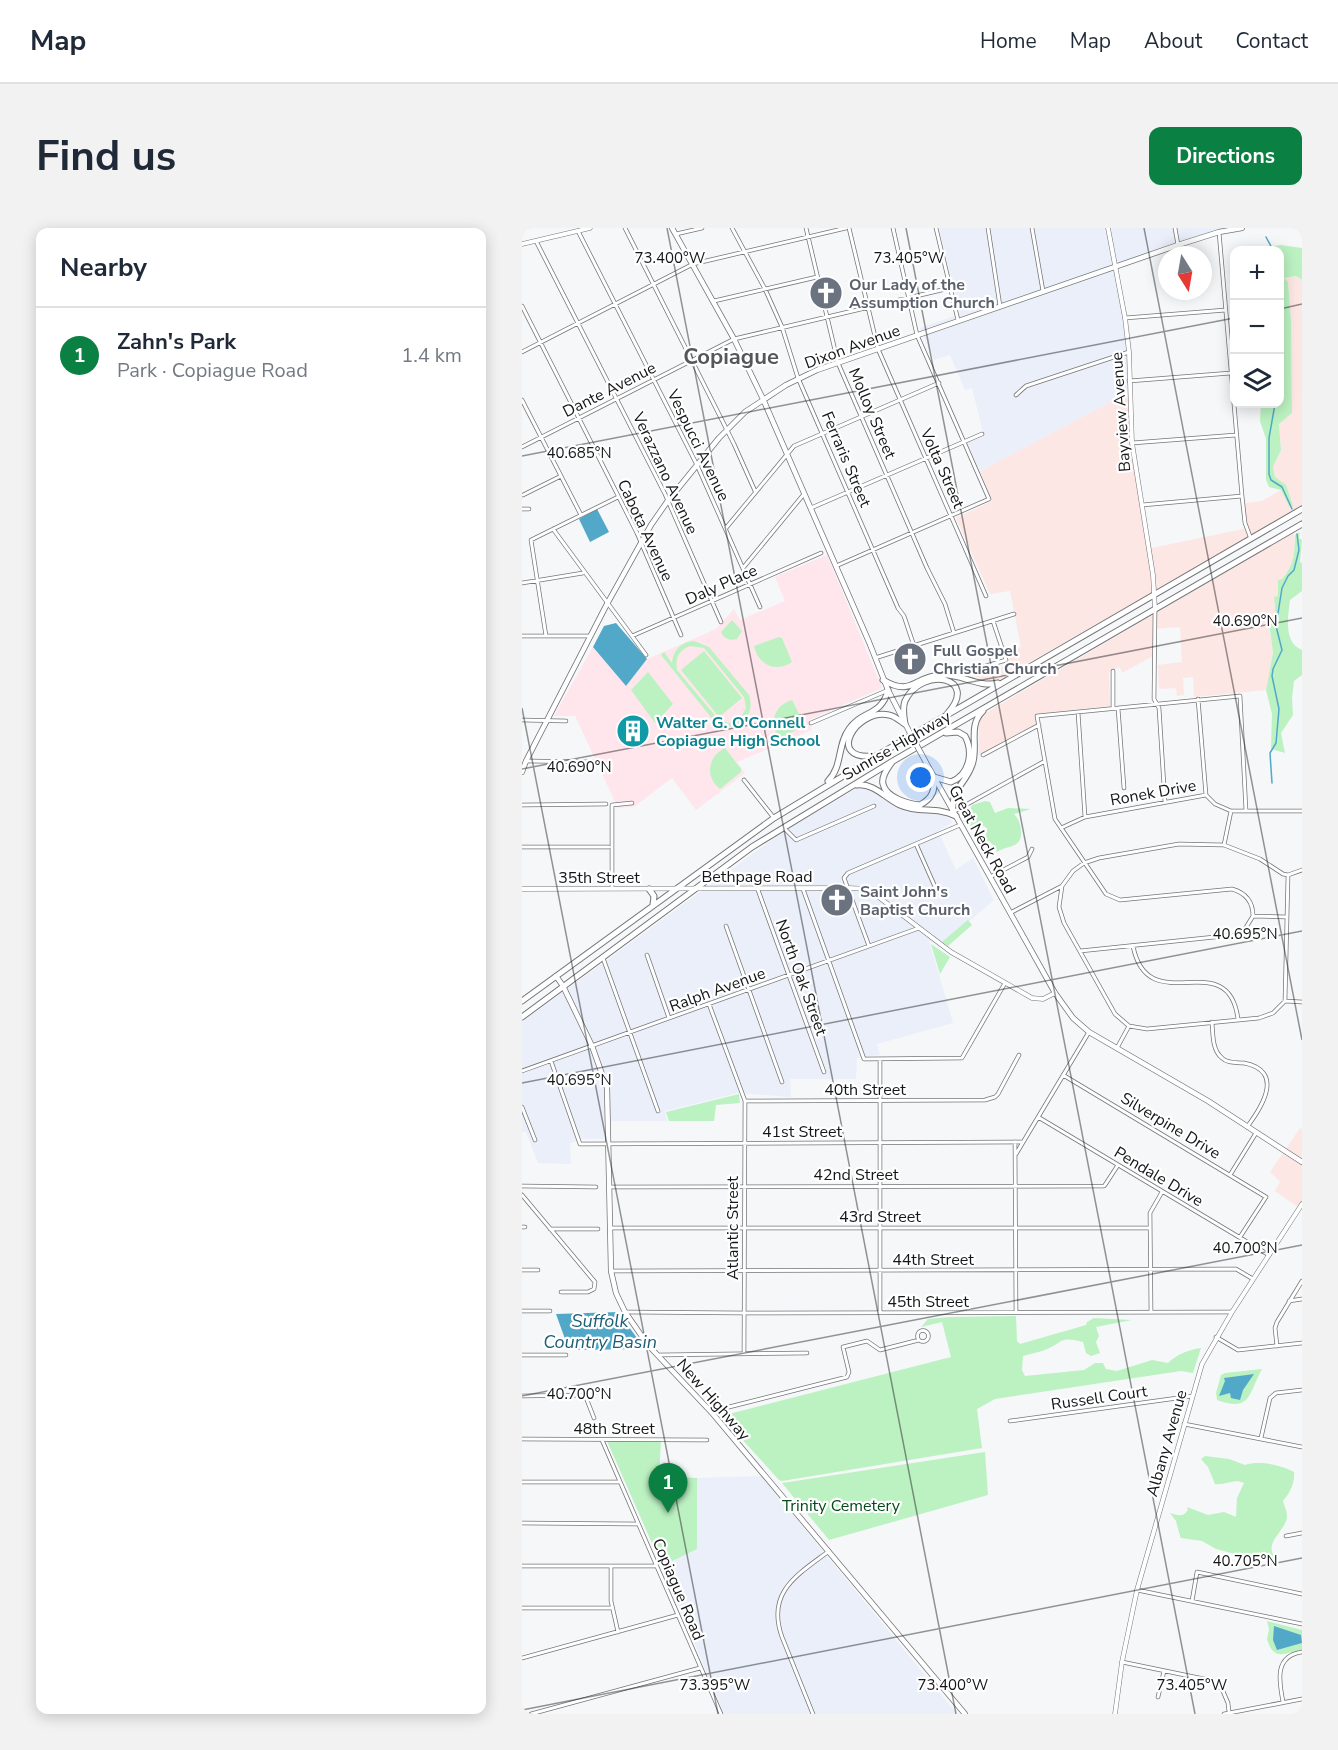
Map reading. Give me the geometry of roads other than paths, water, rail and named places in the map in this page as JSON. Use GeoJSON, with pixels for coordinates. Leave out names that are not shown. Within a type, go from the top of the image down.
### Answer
{"type":"FeatureCollection","features":[{"type":"Feature","properties":{"kind":"highway","name":"Sunrise Highway"},"geometry":{"type":"LineString","coordinates":[[522,1001],[774,818],[878,755],[1302,509]]}},
{"type":"Feature","properties":{"kind":"highway","name":"Sunrise Highway"},"geometry":{"type":"LineString","coordinates":[[522,1017],[696,888],[783,827],[1302,524]]}},
{"type":"Feature","properties":{"kind":"highway"},"geometry":{"type":"LineString","coordinates":[[883,680],[902,688],[937,675],[952,675],[988,686],[1006,682]]}},
{"type":"Feature","properties":{"kind":"highway"},"geometry":{"type":"LineString","coordinates":[[905,724],[904,702],[920,685],[938,679],[952,682],[957,696],[952,708],[942,718]]}},
{"type":"Feature","properties":{"kind":"highway"},"geometry":{"type":"LineString","coordinates":[[822,788],[839,766],[847,730],[882,705],[888,690]]}},
{"type":"Feature","properties":{"kind":"highway"},"geometry":{"type":"LineString","coordinates":[[849,788],[865,784],[901,806],[924,811],[945,810],[955,814],[953,795],[972,765],[975,753],[975,721],[988,706]]}},
{"type":"Feature","properties":{"kind":"highway"},"geometry":{"type":"LineString","coordinates":[[878,755],[862,756],[850,749],[848,741],[856,726],[874,716],[883,715],[891,715],[905,724]]}},
{"type":"Feature","properties":{"kind":"highway"},"geometry":{"type":"LineString","coordinates":[[893,761],[883,778],[886,791],[901,801],[920,805],[928,801],[934,788],[934,777],[951,782],[957,780],[969,763],[970,752],[965,736],[958,732],[938,735]]}},
{"type":"Feature","properties":{"kind":"highway"},"geometry":{"type":"LineString","coordinates":[[649,889],[654,896],[653,905]]}},
{"type":"Feature","properties":{"kind":"main road","name":"Great Neck Road"},"geometry":{"type":"LineString","coordinates":[[672,228],[734,339],[788,452],[883,680],[905,724],[1055,993],[1073,1018],[1089,1032],[1208,1101],[1302,1161]]}},
{"type":"Feature","properties":{"kind":"main road","name":"Dixon Avenue"},"geometry":{"type":"LineString","coordinates":[[522,772],[590,636],[640,544],[667,502],[727,430],[745,412],[798,378],[838,363],[1178,245],[1219,232],[1242,228]]}},
{"type":"Feature","properties":{"kind":"main road","name":"New Highway"},"geometry":{"type":"LineString","coordinates":[[555,976],[563,986],[592,1046],[607,1088],[611,1271],[616,1293],[625,1312],[648,1344],[713,1414],[965,1714]]}},
{"type":"Feature","properties":{"kind":"street"},"geometry":{"type":"LineString","coordinates":[[522,244],[590,228]]}},
{"type":"Feature","properties":{"kind":"street"},"geometry":{"type":"LineString","coordinates":[[625,228],[727,430],[755,491]]}},
{"type":"Feature","properties":{"kind":"street"},"geometry":{"type":"LineString","coordinates":[[676,234],[702,228]]}},
{"type":"Feature","properties":{"kind":"street","name":"Ferraris Street"},"geometry":{"type":"LineString","coordinates":[[732,228],[765,289],[782,327],[798,378],[898,608],[904,616],[914,646]]}},
{"type":"Feature","properties":{"kind":"street","name":"Molloy Street"},"geometry":{"type":"LineString","coordinates":[[806,228],[838,363],[945,603],[954,633]]}},
{"type":"Feature","properties":{"kind":"street"},"geometry":{"type":"LineString","coordinates":[[522,352],[693,264],[848,228]]}},
{"type":"Feature","properties":{"kind":"street","name":"Volta Street"},"geometry":{"type":"LineString","coordinates":[[848,228],[878,349],[986,596]]}},
{"type":"Feature","properties":{"kind":"street"},"geometry":{"type":"LineString","coordinates":[[836,566],[989,499],[918,335],[893,228]]}},
{"type":"Feature","properties":{"kind":"street"},"geometry":{"type":"LineString","coordinates":[[936,228],[957,321]]}},
{"type":"Feature","properties":{"kind":"street"},"geometry":{"type":"LineString","coordinates":[[988,228],[1000,306]]}},
{"type":"Feature","properties":{"kind":"street"},"geometry":{"type":"LineString","coordinates":[[1032,228],[1043,291]]}},
{"type":"Feature","properties":{"kind":"street","name":"Bayview Avenue"},"geometry":{"type":"LineString","coordinates":[[1108,228],[1125,318],[1129,352],[1132,443],[1140,505],[1148,537],[1155,609]]}},
{"type":"Feature","properties":{"kind":"street"},"geometry":{"type":"LineString","coordinates":[[1175,228],[1178,245]]}},
{"type":"Feature","properties":{"kind":"street","name":"Vespucci Avenue"},"geometry":{"type":"LineString","coordinates":[[578,231],[697,465],[760,608]]}},
{"type":"Feature","properties":{"kind":"street"},"geometry":{"type":"LineString","coordinates":[[1219,232],[1230,354]]}},
{"type":"Feature","properties":{"kind":"street","name":"Verazzano Avenue"},"geometry":{"type":"LineString","coordinates":[[536,241],[665,494],[721,622]]}},
{"type":"Feature","properties":{"kind":"street"},"geometry":{"type":"LineString","coordinates":[[714,301],[817,277]]}},
{"type":"Feature","properties":{"kind":"street","name":"Dante Avenue"},"geometry":{"type":"LineString","coordinates":[[522,447],[734,339],[950,288]]}},
{"type":"Feature","properties":{"kind":"street","name":"Cabota Avenue"},"geometry":{"type":"LineString","coordinates":[[522,306],[637,532],[640,544],[681,635]]}},
{"type":"Feature","properties":{"kind":"street"},"geometry":{"type":"LineString","coordinates":[[1125,318],[1226,310]]}},
{"type":"Feature","properties":{"kind":"street"},"geometry":{"type":"LineString","coordinates":[[1016,395],[1026,386],[1129,352]]}},
{"type":"Feature","properties":{"kind":"street"},"geometry":{"type":"LineString","coordinates":[[1129,381],[1230,372]]}},
{"type":"Feature","properties":{"kind":"street"},"geometry":{"type":"LineString","coordinates":[[726,528],[794,446],[939,383]]}},
{"type":"Feature","properties":{"kind":"street"},"geometry":{"type":"LineString","coordinates":[[522,400],[581,515]]}},
{"type":"Feature","properties":{"kind":"street"},"geometry":{"type":"LineString","coordinates":[[1234,408],[1245,523],[1251,539]]}},
{"type":"Feature","properties":{"kind":"street"},"geometry":{"type":"LineString","coordinates":[[811,508],[982,434]]}},
{"type":"Feature","properties":{"kind":"street"},"geometry":{"type":"LineString","coordinates":[[1132,443],[1236,435]]}},
{"type":"Feature","properties":{"kind":"street"},"geometry":{"type":"LineString","coordinates":[[523,495],[561,476]]}},
{"type":"Feature","properties":{"kind":"street"},"geometry":{"type":"LineString","coordinates":[[743,568],[805,492]]}},
{"type":"Feature","properties":{"kind":"street"},"geometry":{"type":"LineString","coordinates":[[1140,505],[1242,496]]}},
{"type":"Feature","properties":{"kind":"street"},"geometry":{"type":"LineString","coordinates":[[546,636],[531,540],[618,497]]}},
{"type":"Feature","properties":{"kind":"street"},"geometry":{"type":"LineString","coordinates":[[522,509],[530,509]]}},
{"type":"Feature","properties":{"kind":"street"},"geometry":{"type":"LineString","coordinates":[[553,530],[646,655]]}},
{"type":"Feature","properties":{"kind":"street","name":"Daly Place"},"geometry":{"type":"LineString","coordinates":[[632,636],[821,553]]}},
{"type":"Feature","properties":{"kind":"street"},"geometry":{"type":"LineString","coordinates":[[522,583],[583,573]]}},
{"type":"Feature","properties":{"kind":"street"},"geometry":{"type":"LineString","coordinates":[[1155,609],[1154,699],[1157,704],[1165,802]]}},
{"type":"Feature","properties":{"kind":"street"},"geometry":{"type":"LineString","coordinates":[[875,658],[1014,614]]}},
{"type":"Feature","properties":{"kind":"street"},"geometry":{"type":"LineString","coordinates":[[976,669],[1006,660],[993,620]]}},
{"type":"Feature","properties":{"kind":"street"},"geometry":{"type":"LineString","coordinates":[[522,636],[590,636]]}},
{"type":"Feature","properties":{"kind":"street"},"geometry":{"type":"LineString","coordinates":[[1113,671],[1113,708]]}},
{"type":"Feature","properties":{"kind":"street"},"geometry":{"type":"LineString","coordinates":[[811,723],[888,690]]}},
{"type":"Feature","properties":{"kind":"street"},"geometry":{"type":"LineString","coordinates":[[1080,951],[1233,935],[1245,929],[1253,916],[1249,900],[1239,891],[1232,889],[1129,899],[1112,897],[1101,888],[1055,819],[1037,716],[1240,696],[1246,811]]}},
{"type":"Feature","properties":{"kind":"street"},"geometry":{"type":"LineString","coordinates":[[1198,699],[1206,795]]}},
{"type":"Feature","properties":{"kind":"street"},"geometry":{"type":"LineString","coordinates":[[1118,708],[1124,788]]}},
{"type":"Feature","properties":{"kind":"street"},"geometry":{"type":"LineString","coordinates":[[1078,712],[1085,817]]}},
{"type":"Feature","properties":{"kind":"street"},"geometry":{"type":"LineString","coordinates":[[522,720],[566,721]]}},
{"type":"Feature","properties":{"kind":"street"},"geometry":{"type":"LineString","coordinates":[[983,755],[1039,725]]}},
{"type":"Feature","properties":{"kind":"street"},"geometry":{"type":"LineString","coordinates":[[955,814],[1045,760]]}},
{"type":"Feature","properties":{"kind":"street"},"geometry":{"type":"LineString","coordinates":[[526,761],[594,762]]}},
{"type":"Feature","properties":{"kind":"street"},"geometry":{"type":"LineString","coordinates":[[744,780],[774,818]]}},
{"type":"Feature","properties":{"kind":"street","name":"Ronek Drive"},"geometry":{"type":"LineString","coordinates":[[1061,828],[1085,817],[1206,795],[1215,804],[1231,811]]}},
{"type":"Feature","properties":{"kind":"street"},"geometry":{"type":"LineString","coordinates":[[612,889],[612,805],[632,802]]}},
{"type":"Feature","properties":{"kind":"street"},"geometry":{"type":"LineString","coordinates":[[522,805],[606,804]]}},
{"type":"Feature","properties":{"kind":"street"},"geometry":{"type":"LineString","coordinates":[[783,827],[796,840],[874,806]]}},
{"type":"Feature","properties":{"kind":"street"},"geometry":{"type":"LineString","coordinates":[[1224,845],[1231,811],[1302,811]]}},
{"type":"Feature","properties":{"kind":"street"},"geometry":{"type":"LineString","coordinates":[[869,946],[844,878],[848,873],[960,825]]}},
{"type":"Feature","properties":{"kind":"street"},"geometry":{"type":"LineString","coordinates":[[916,844],[936,889]]}},
{"type":"Feature","properties":{"kind":"street"},"geometry":{"type":"LineString","coordinates":[[1010,913],[1062,886],[1073,871],[1084,863],[1099,858],[1179,844],[1224,845],[1260,859],[1288,875],[1302,870]]}},
{"type":"Feature","properties":{"kind":"street"},"geometry":{"type":"LineString","coordinates":[[522,847],[609,847]]}},
{"type":"Feature","properties":{"kind":"street"},"geometry":{"type":"LineString","coordinates":[[990,878],[1028,857],[1032,849]]}},
{"type":"Feature","properties":{"kind":"street"},"geometry":{"type":"LineString","coordinates":[[1062,886],[1061,916],[1115,1014],[1129,1026],[1147,1029],[1266,1016],[1273,1013],[1285,1001],[1288,875]]}},
{"type":"Feature","properties":{"kind":"street","name":"35th Street"},"geometry":{"type":"LineString","coordinates":[[522,889],[675,888]]}},
{"type":"Feature","properties":{"kind":"street","name":"Bethpage Road"},"geometry":{"type":"LineString","coordinates":[[675,888],[868,889],[951,952],[1005,983],[1038,999],[1044,999],[1055,993]]}},
{"type":"Feature","properties":{"kind":"street"},"geometry":{"type":"LineString","coordinates":[[803,889],[864,1059],[962,1059],[1005,983]]}},
{"type":"Feature","properties":{"kind":"street","name":"North Oak Street"},"geometry":{"type":"LineString","coordinates":[[758,890],[824,1072]]}},
{"type":"Feature","properties":{"kind":"street"},"geometry":{"type":"LineString","coordinates":[[1253,916],[1287,917]]}},
{"type":"Feature","properties":{"kind":"street"},"geometry":{"type":"LineString","coordinates":[[726,926],[782,1082]]}},
{"type":"Feature","properties":{"kind":"street","name":"Ralph Avenue"},"geometry":{"type":"LineString","coordinates":[[522,1071],[920,928]]}},
{"type":"Feature","properties":{"kind":"street"},"geometry":{"type":"LineString","coordinates":[[1133,946],[1140,968],[1157,981],[1172,984],[1207,982],[1220,987],[1232,999],[1238,1020]]}},
{"type":"Feature","properties":{"kind":"street"},"geometry":{"type":"LineString","coordinates":[[647,955],[669,1018]]}},
{"type":"Feature","properties":{"kind":"street"},"geometry":{"type":"LineString","coordinates":[[603,957],[658,1111]]}},
{"type":"Feature","properties":{"kind":"street"},"geometry":{"type":"LineString","coordinates":[[1285,1001],[1302,1002]]}},
{"type":"Feature","properties":{"kind":"street"},"geometry":{"type":"LineString","coordinates":[[709,1004],[745,1101]]}},
{"type":"Feature","properties":{"kind":"street"},"geometry":{"type":"LineString","coordinates":[[1212,1022],[1215,1047],[1221,1058],[1255,1067],[1261,1071],[1267,1082],[1266,1097],[1247,1127]]}},
{"type":"Feature","properties":{"kind":"street"},"geometry":{"type":"LineString","coordinates":[[1117,1048],[1129,1026]]}},
{"type":"Feature","properties":{"kind":"street"},"geometry":{"type":"LineString","coordinates":[[1015,1155],[1089,1032]]}},
{"type":"Feature","properties":{"kind":"street","name":"40th Street"},"geometry":{"type":"LineString","coordinates":[[745,1101],[985,1100],[998,1094],[1019,1055]]}},
{"type":"Feature","properties":{"kind":"street"},"geometry":{"type":"LineString","coordinates":[[880,1059],[880,1313]]}},
{"type":"Feature","properties":{"kind":"street","name":"41st Street"},"geometry":{"type":"LineString","coordinates":[[551,1061],[580,1144],[1023,1142]]}},
{"type":"Feature","properties":{"kind":"street","name":"Silverpine Drive"},"geometry":{"type":"LineString","coordinates":[[1063,1075],[1266,1197],[1240,1237]]}},
{"type":"Feature","properties":{"kind":"street","name":"Atlantic Street"},"geometry":{"type":"LineString","coordinates":[[744,1354],[745,1101]]}},
{"type":"Feature","properties":{"kind":"street"},"geometry":{"type":"LineString","coordinates":[[522,1107],[535,1140]]}},
{"type":"Feature","properties":{"kind":"street","name":"Pendale Drive"},"geometry":{"type":"LineString","coordinates":[[1038,1117],[1269,1255]]}},
{"type":"Feature","properties":{"kind":"street"},"geometry":{"type":"LineString","coordinates":[[1230,1175],[1256,1133]]}},
{"type":"Feature","properties":{"kind":"street"},"geometry":{"type":"LineString","coordinates":[[1015,1142],[1016,1312]]}},
{"type":"Feature","properties":{"kind":"street","name":"42nd Street"},"geometry":{"type":"LineString","coordinates":[[609,1187],[1105,1185],[1118,1165]]}},
{"type":"Feature","properties":{"kind":"street"},"geometry":{"type":"LineString","coordinates":[[522,1186],[596,1187]]}},
{"type":"Feature","properties":{"kind":"street"},"geometry":{"type":"LineString","coordinates":[[1151,1312],[1150,1213],[1162,1192]]}},
{"type":"Feature","properties":{"kind":"street"},"geometry":{"type":"LineString","coordinates":[[522,1195],[595,1282],[594,1289],[588,1292],[561,1292]]}},
{"type":"Feature","properties":{"kind":"street","name":"Albany Avenue"},"geometry":{"type":"LineString","coordinates":[[1115,1714],[1122,1662],[1137,1590],[1202,1364],[1216,1337],[1302,1204]]}},
{"type":"Feature","properties":{"kind":"street","name":"43rd Street"},"geometry":{"type":"LineString","coordinates":[[610,1228],[1150,1227]]}},
{"type":"Feature","properties":{"kind":"street"},"geometry":{"type":"LineString","coordinates":[[550,1228],[598,1229]]}},
{"type":"Feature","properties":{"kind":"street","name":"44th Street"},"geometry":{"type":"LineString","coordinates":[[611,1271],[1236,1269],[1253,1279]]}},
{"type":"Feature","properties":{"kind":"street"},"geometry":{"type":"LineString","coordinates":[[522,1270],[538,1270]]}},
{"type":"Feature","properties":{"kind":"street"},"geometry":{"type":"LineString","coordinates":[[1277,1346],[1276,1322],[1302,1281]]}},
{"type":"Feature","properties":{"kind":"street"},"geometry":{"type":"LineString","coordinates":[[1289,1300],[1302,1299]]}},
{"type":"Feature","properties":{"kind":"street"},"geometry":{"type":"LineString","coordinates":[[522,1311],[550,1311]]}},
{"type":"Feature","properties":{"kind":"street","name":"45th Street"},"geometry":{"type":"LineString","coordinates":[[625,1312],[1232,1312]]}},
{"type":"Feature","properties":{"kind":"street"},"geometry":{"type":"LineString","coordinates":[[1216,1337],[1238,1350],[1302,1343]]}},
{"type":"Feature","properties":{"kind":"street"},"geometry":{"type":"LineString","coordinates":[[713,1414],[724,1408],[847,1377],[849,1372],[843,1347],[867,1341],[880,1350],[919,1340]]}},
{"type":"Feature","properties":{"kind":"street"},"geometry":{"type":"LineString","coordinates":[[659,1355],[807,1353]]}},
{"type":"Feature","properties":{"kind":"street"},"geometry":{"type":"LineString","coordinates":[[522,1355],[566,1355]]}},
{"type":"Feature","properties":{"kind":"street"},"geometry":{"type":"LineString","coordinates":[[1261,1438],[1270,1398],[1276,1393],[1302,1390]]}},
{"type":"Feature","properties":{"kind":"street"},"geometry":{"type":"LineString","coordinates":[[522,1396],[585,1395],[594,1418]]}},
{"type":"Feature","properties":{"kind":"street","name":"Russell Court"},"geometry":{"type":"LineString","coordinates":[[1010,1421],[1192,1396]]}},
{"type":"Feature","properties":{"kind":"street"},"geometry":{"type":"LineString","coordinates":[[1184,1424],[1302,1447]]}},
{"type":"Feature","properties":{"kind":"street","name":"48th Street"},"geometry":{"type":"LineString","coordinates":[[522,1439],[707,1440]]}},
{"type":"Feature","properties":{"kind":"street","name":"Copiague Road"},"geometry":{"type":"LineString","coordinates":[[602,1440],[721,1714]]}},
{"type":"Feature","properties":{"kind":"street"},"geometry":{"type":"LineString","coordinates":[[522,1482],[620,1482]]}},
{"type":"Feature","properties":{"kind":"street"},"geometry":{"type":"LineString","coordinates":[[522,1523],[638,1524]]}},
{"type":"Feature","properties":{"kind":"street"},"geometry":{"type":"LineString","coordinates":[[1286,1536],[1302,1533]]}},
{"type":"Feature","properties":{"kind":"street"},"geometry":{"type":"LineString","coordinates":[[813,1714],[782,1638],[777,1614],[778,1604],[787,1585],[829,1551]]}},
{"type":"Feature","properties":{"kind":"street"},"geometry":{"type":"LineString","coordinates":[[522,1566],[656,1566]]}},
{"type":"Feature","properties":{"kind":"street"},"geometry":{"type":"LineString","coordinates":[[611,1566],[612,1608],[618,1632]]}},
{"type":"Feature","properties":{"kind":"street"},"geometry":{"type":"LineString","coordinates":[[1192,1601],[1197,1572],[1302,1594]]}},
{"type":"Feature","properties":{"kind":"street"},"geometry":{"type":"LineString","coordinates":[[1137,1590],[1302,1624]]}},
{"type":"Feature","properties":{"kind":"street"},"geometry":{"type":"LineString","coordinates":[[522,1608],[612,1608]]}},
{"type":"Feature","properties":{"kind":"street"},"geometry":{"type":"LineString","coordinates":[[522,1658],[678,1616]]}},
{"type":"Feature","properties":{"kind":"street"},"geometry":{"type":"LineString","coordinates":[[1283,1702],[1278,1680],[1283,1663],[1291,1656],[1302,1652]]}},
{"type":"Feature","properties":{"kind":"street"},"geometry":{"type":"LineString","coordinates":[[1122,1662],[1215,1683],[1225,1695],[1229,1712]]}},
{"type":"Feature","properties":{"kind":"street"},"geometry":{"type":"LineString","coordinates":[[531,1714],[700,1668]]}},
{"type":"Feature","properties":{"kind":"street"},"geometry":{"type":"LineString","coordinates":[[1158,1697],[1164,1671]]}},
{"type":"Feature","properties":{"kind":"street"},"geometry":{"type":"LineString","coordinates":[[1224,1714],[1302,1699]]}},
{"type":"Feature","properties":{"kind":"water"},"geometry":{"type":"Polygon","coordinates":[[[597,509],[609,532],[590,542],[579,519],[597,509]]]}},
{"type":"Feature","properties":{"kind":"water"},"geometry":{"type":"Polygon","coordinates":[[[616,623],[647,659],[626,686],[593,647],[604,626],[616,623]]]}},
{"type":"Feature","properties":{"kind":"water","name":"Suffolk Country Basin"},"geometry":{"type":"Polygon","coordinates":[[[618,1312],[645,1349],[569,1350],[556,1314],[618,1312]]]}},
{"type":"Feature","properties":{"kind":"water"},"geometry":{"type":"Polygon","coordinates":[[[1254,1374],[1243,1390],[1240,1400],[1231,1398],[1230,1393],[1219,1396],[1224,1378],[1254,1374]]]}},
{"type":"Feature","properties":{"kind":"water"},"geometry":{"type":"Polygon","coordinates":[[[1274,1626],[1301,1635],[1302,1643],[1277,1650],[1273,1640],[1274,1626]]]}},
{"type":"Feature","properties":{"kind":"waterway"},"geometry":{"type":"LineString","coordinates":[[1266,237],[1271,246]]}},
{"type":"Feature","properties":{"kind":"waterway"},"geometry":{"type":"LineString","coordinates":[[1274,408],[1269,438],[1269,474],[1271,480],[1282,487],[1292,509]]}},
{"type":"Feature","properties":{"kind":"waterway"},"geometry":{"type":"LineString","coordinates":[[1272,783],[1270,753],[1276,743],[1279,709],[1272,676],[1282,650],[1276,626],[1282,588],[1294,570],[1299,550],[1297,534]]}},
{"type":"Feature","properties":{"kind":"place","name":"Our Lady of the Assumption Church"},"geometry":{"type":"Point","coordinates":[826,293]}},
{"type":"Feature","properties":{"kind":"place","name":"Full Gospel Christian Church"},"geometry":{"type":"Point","coordinates":[910,659]}},
{"type":"Feature","properties":{"kind":"place","name":"Walter G. O'Connell Copiague High School"},"geometry":{"type":"Point","coordinates":[633,731]}},
{"type":"Feature","properties":{"kind":"place","name":"Saint John's Baptist Church"},"geometry":{"type":"Point","coordinates":[837,900]}},
{"type":"Feature","properties":{"kind":"place","name":"Zahn's Park"},"geometry":{"type":"Point","coordinates":[668,1513]}},
{"type":"Feature","properties":{"kind":"district","name":"Copiague"},"geometry":{"type":"Point","coordinates":[731,356]}},
{"type":"Feature","properties":{"kind":"park label","name":"Trinity Cemetery"},"geometry":{"type":"Point","coordinates":[841,1505]}}]}
